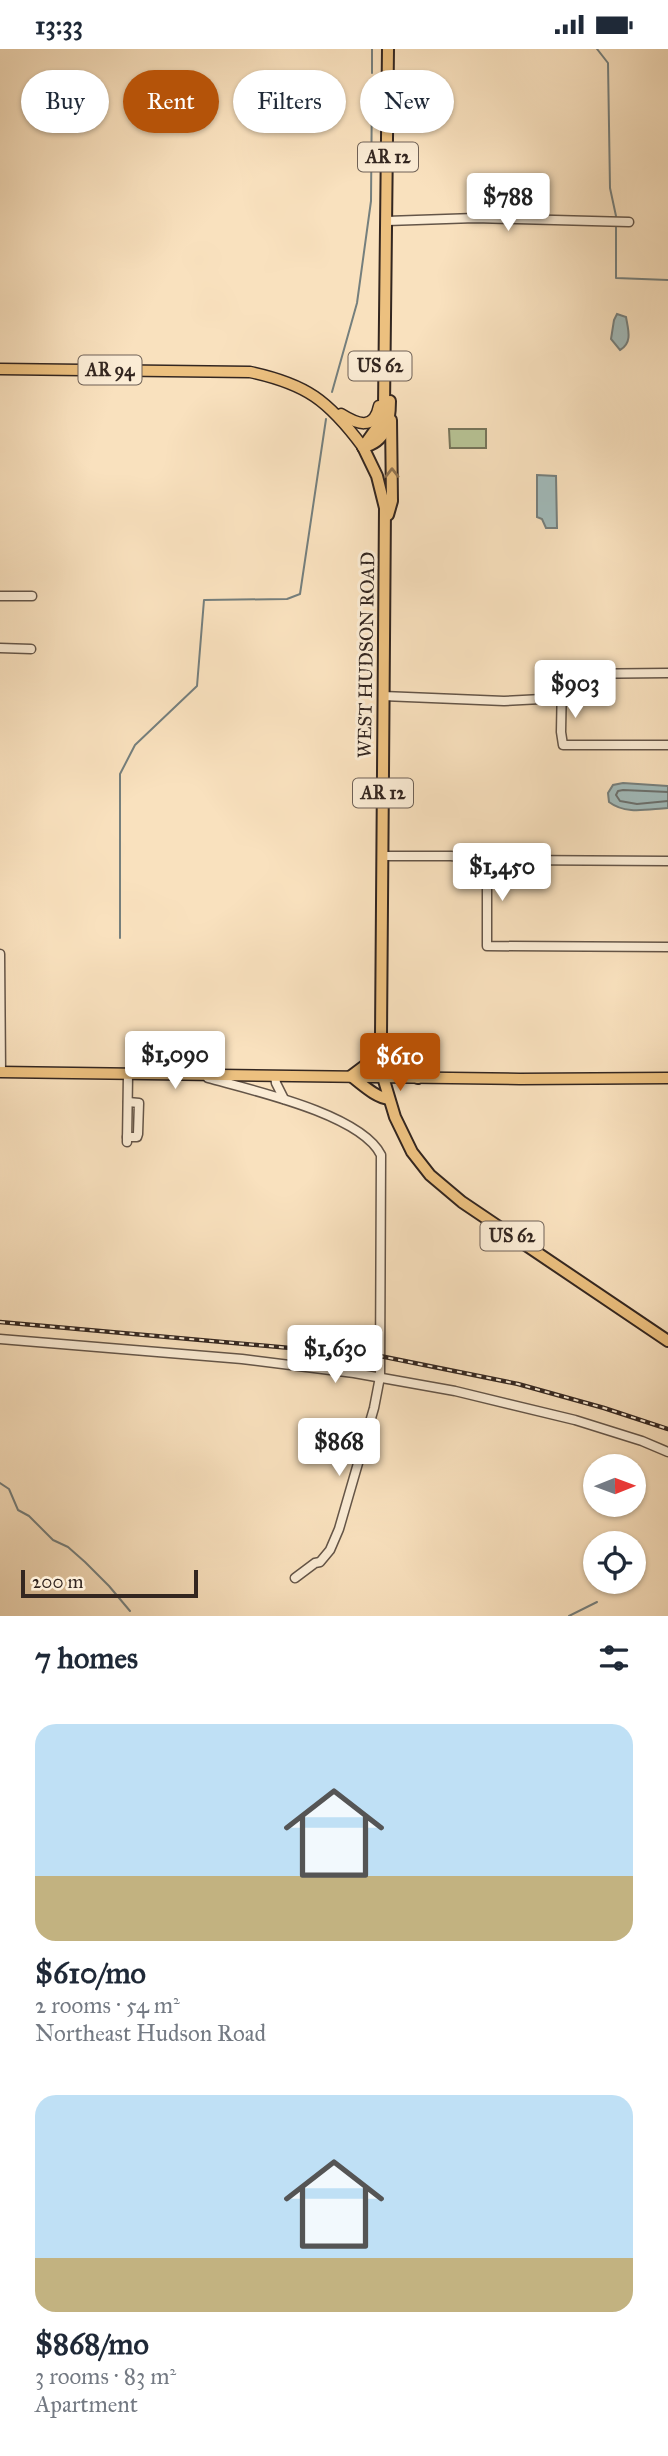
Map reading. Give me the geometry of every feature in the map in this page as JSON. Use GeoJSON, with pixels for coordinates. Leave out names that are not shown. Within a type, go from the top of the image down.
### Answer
{"type":"FeatureCollection","features":[{"type":"Feature","properties":{"kind":"highway","name":"AR 12"},"geometry":{"type":"LineString","coordinates":[[387,265],[388,49]]}},
{"type":"Feature","properties":{"kind":"highway","name":"US 62"},"geometry":{"type":"LineString","coordinates":[[387,265],[392,285],[390,418]]}},
{"type":"Feature","properties":{"kind":"highway","name":"US 62"},"geometry":{"type":"LineString","coordinates":[[363,447],[378,426],[384,407],[387,265]]}},
{"type":"Feature","properties":{"kind":"highway","name":"AR 12"},"geometry":{"type":"LineString","coordinates":[[385,529],[392,501],[390,418]]}},
{"type":"Feature","properties":{"kind":"highway"},"geometry":{"type":"LineString","coordinates":[[363,447],[373,445],[383,437],[390,418]]}},
{"type":"Feature","properties":{"kind":"highway","name":"WEST HUDSON ROAD"},"geometry":{"type":"LineString","coordinates":[[363,447],[382,492],[385,529],[381,1036],[383,1077]]}},
{"type":"Feature","properties":{"kind":"highway","name":"AR 12"},"geometry":{"type":"LineString","coordinates":[[351,1076],[367,1065],[381,1036]]}},
{"type":"Feature","properties":{"kind":"highway"},"geometry":{"type":"LineString","coordinates":[[381,1036],[391,1061],[418,1078]]}},
{"type":"Feature","properties":{"kind":"highway"},"geometry":{"type":"LineString","coordinates":[[351,1076],[378,1097],[389,1100]]}},
{"type":"Feature","properties":{"kind":"highway","name":"US 62"},"geometry":{"type":"LineString","coordinates":[[383,1077],[389,1100],[412,1152],[443,1188],[668,1341]]}},
{"type":"Feature","properties":{"kind":"main road","name":"US 62"},"geometry":{"type":"LineString","coordinates":[[331,408],[356,423],[365,423],[374,418],[379,410],[381,288],[387,265]]}},
{"type":"Feature","properties":{"kind":"main road","name":"AR 94"},"geometry":{"type":"LineString","coordinates":[[0,369],[250,372],[278,378],[303,389],[331,408],[363,447]]}},
{"type":"Feature","properties":{"kind":"main road"},"geometry":{"type":"LineString","coordinates":[[1,1072],[418,1078],[668,1078]]}},
{"type":"Feature","properties":{"kind":"street"},"geometry":{"type":"LineString","coordinates":[[387,221],[440,218],[629,222]]}},
{"type":"Feature","properties":{"kind":"street"},"geometry":{"type":"LineString","coordinates":[[0,596],[32,596]]}},
{"type":"Feature","properties":{"kind":"street"},"geometry":{"type":"LineString","coordinates":[[0,648],[31,649]]}},
{"type":"Feature","properties":{"kind":"street"},"geometry":{"type":"LineString","coordinates":[[668,673],[567,674],[562,680],[561,698],[563,744],[668,745]]}},
{"type":"Feature","properties":{"kind":"street"},"geometry":{"type":"LineString","coordinates":[[383,696],[504,701],[561,698]]}},
{"type":"Feature","properties":{"kind":"street"},"geometry":{"type":"LineString","coordinates":[[383,856],[451,856],[487,860],[668,861]]}},
{"type":"Feature","properties":{"kind":"street"},"geometry":{"type":"LineString","coordinates":[[487,860],[487,946],[668,947]]}},
{"type":"Feature","properties":{"kind":"street"},"geometry":{"type":"LineString","coordinates":[[0,954],[1,1072]]}},
{"type":"Feature","properties":{"kind":"street"},"geometry":{"type":"LineString","coordinates":[[127,1140],[128,1075]]}},
{"type":"Feature","properties":{"kind":"street"},"geometry":{"type":"LineString","coordinates":[[202,1076],[284,1099],[324,1114],[359,1132],[376,1145],[381,1155],[380,1377],[346,1505],[330,1551],[320,1562],[295,1578]]}},
{"type":"Feature","properties":{"kind":"street"},"geometry":{"type":"LineString","coordinates":[[272,1076],[270,1090],[273,1096]]}},
{"type":"Feature","properties":{"kind":"street"},"geometry":{"type":"LineString","coordinates":[[272,1076],[284,1099]]}},
{"type":"Feature","properties":{"kind":"street"},"geometry":{"type":"LineString","coordinates":[[0,1339],[242,1359],[380,1377],[455,1391],[575,1420],[668,1452]]}},
{"type":"Feature","properties":{"kind":"green space"},"geometry":{"type":"Polygon","coordinates":[[[449,429],[486,429],[486,448],[450,448],[449,429]]]}},
{"type":"Feature","properties":{"kind":"water"},"geometry":{"type":"Polygon","coordinates":[[[617,314],[626,317],[628,331],[627,344],[620,350],[611,339],[617,314]]]}},
{"type":"Feature","properties":{"kind":"water"},"geometry":{"type":"Polygon","coordinates":[[[537,475],[556,476],[557,528],[546,528],[542,519],[537,517],[537,475]]]}},
{"type":"Feature","properties":{"kind":"water"},"geometry":{"type":"Polygon","coordinates":[[[623,783],[668,786],[668,808],[623,809],[609,802],[608,793],[613,785],[623,783]]]}},
{"type":"Feature","properties":{"kind":"waterway"},"geometry":{"type":"LineString","coordinates":[[372,49],[372,70]]}},
{"type":"Feature","properties":{"kind":"waterway"},"geometry":{"type":"LineString","coordinates":[[597,49],[608,63],[610,188],[616,216]]}},
{"type":"Feature","properties":{"kind":"waterway"},"geometry":{"type":"LineString","coordinates":[[332,392],[357,303],[371,201],[372,133]]}},
{"type":"Feature","properties":{"kind":"waterway"},"geometry":{"type":"LineString","coordinates":[[616,227],[616,278],[668,280]]}},
{"type":"Feature","properties":{"kind":"waterway"},"geometry":{"type":"LineString","coordinates":[[120,938],[120,774],[135,745],[197,686],[204,600],[287,599],[300,594],[326,419]]}},
{"type":"Feature","properties":{"kind":"waterway"},"geometry":{"type":"LineString","coordinates":[[0,1483],[9,1489],[18,1510],[29,1516],[53,1540],[68,1547],[85,1562],[130,1611]]}},
{"type":"Feature","properties":{"kind":"waterway"},"geometry":{"type":"LineString","coordinates":[[569,1616],[597,1602]]}},
{"type":"Feature","properties":{"kind":"railway"},"geometry":{"type":"LineString","coordinates":[[0,1322],[380,1356],[518,1384],[668,1429]]}}]}
